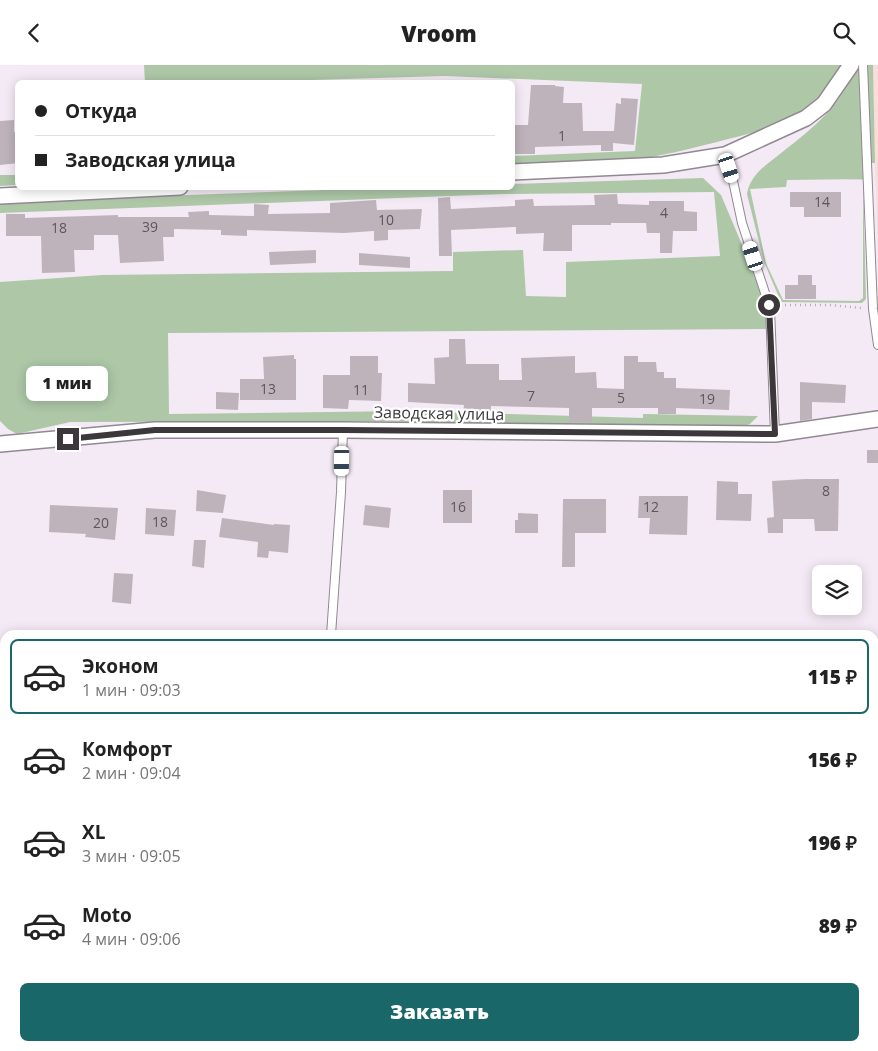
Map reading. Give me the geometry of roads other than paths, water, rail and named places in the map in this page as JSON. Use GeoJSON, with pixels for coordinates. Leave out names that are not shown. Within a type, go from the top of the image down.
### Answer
{"type":"FeatureCollection","features":[{"type":"Feature","properties":{"kind":"street"},"geometry":{"type":"LineString","coordinates":[[515,172],[663,165],[725,155],[806,118],[824,104],[851,65]]}},
{"type":"Feature","properties":{"kind":"street"},"geometry":{"type":"LineString","coordinates":[[0,196],[120,190]]}},
{"type":"Feature","properties":{"kind":"street","name":"Заводская улица"},"geometry":{"type":"LineString","coordinates":[[2,441],[155,430],[775,434],[878,419]]}},
{"type":"Feature","properties":{"kind":"lane"},"geometry":{"type":"LineString","coordinates":[[863,65],[873,309],[878,345]]}},
{"type":"Feature","properties":{"kind":"lane"},"geometry":{"type":"LineString","coordinates":[[725,155],[742,223],[769,305],[775,434]]}},
{"type":"Feature","properties":{"kind":"lane"},"geometry":{"type":"LineString","coordinates":[[331,630],[341,492],[343,430]]}}]}
